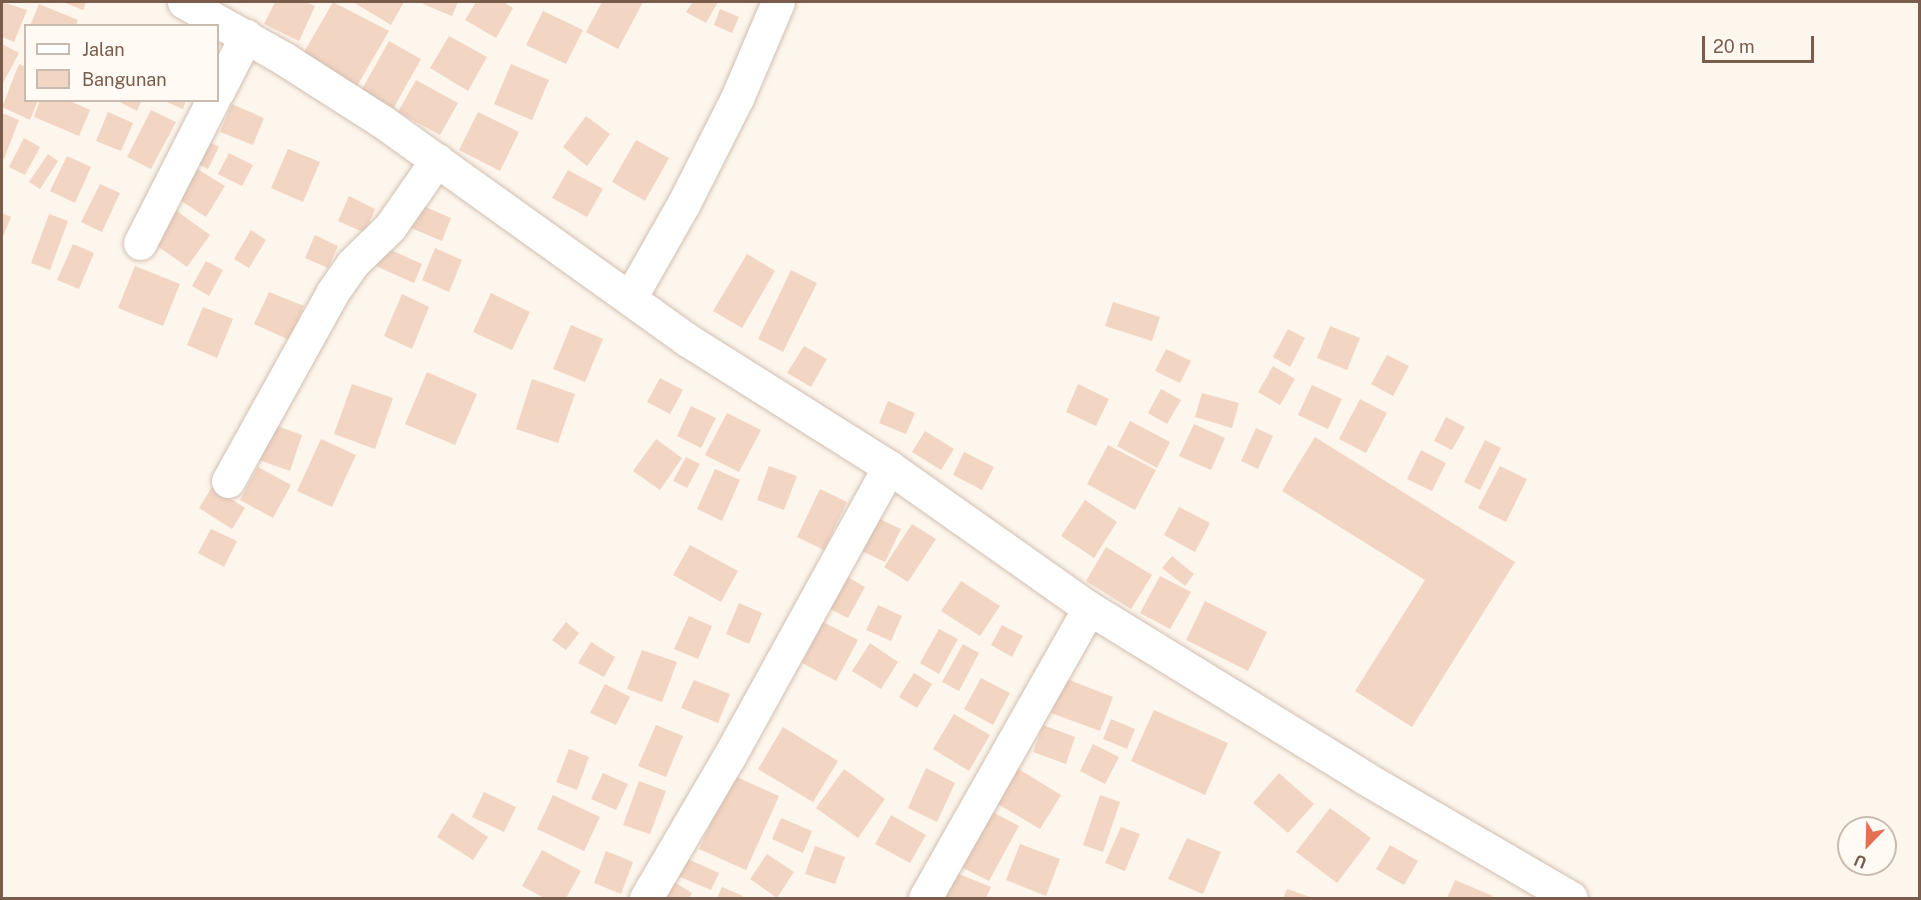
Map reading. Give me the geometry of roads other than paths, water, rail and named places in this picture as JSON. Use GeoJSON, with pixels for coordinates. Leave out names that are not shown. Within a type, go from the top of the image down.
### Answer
{"type":"FeatureCollection","features":[{"type":"Feature","properties":{"kind":"street"},"geometry":{"type":"LineString","coordinates":[[184,2],[329,86],[729,368],[889,467],[1089,608],[1355,772],[1571,898]]}},
{"type":"Feature","properties":{"kind":"street"},"geometry":{"type":"LineString","coordinates":[[630,298],[684,203],[726,119],[778,2]]}},
{"type":"Feature","properties":{"kind":"street"},"geometry":{"type":"LineString","coordinates":[[219,89],[246,36]]}},
{"type":"Feature","properties":{"kind":"street"},"geometry":{"type":"LineString","coordinates":[[140,243],[212,102]]}},
{"type":"Feature","properties":{"kind":"street"},"geometry":{"type":"LineString","coordinates":[[228,481],[332,293],[352,264],[390,227],[437,160]]}},
{"type":"Feature","properties":{"kind":"street"},"geometry":{"type":"LineString","coordinates":[[646,898],[730,755],[889,467]]}},
{"type":"Feature","properties":{"kind":"street"},"geometry":{"type":"LineString","coordinates":[[925,898],[1089,608]]}}]}
